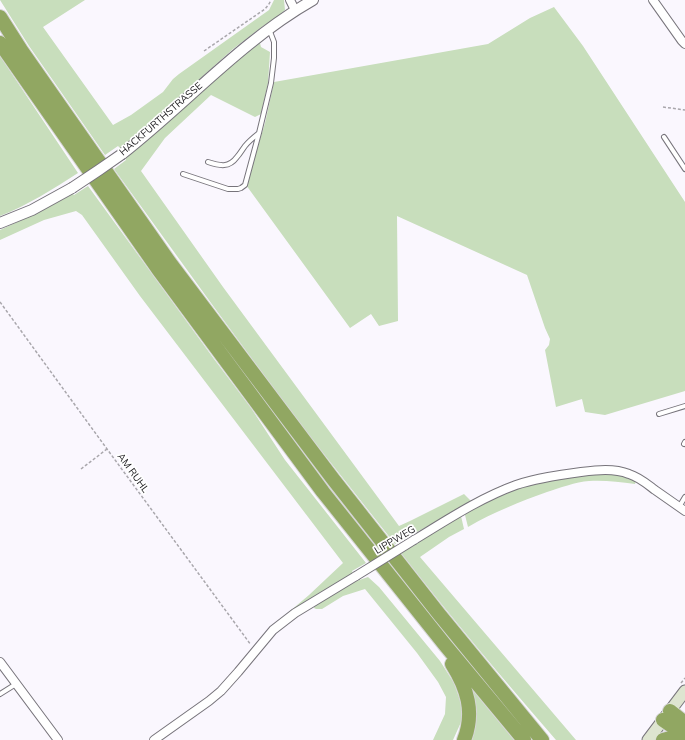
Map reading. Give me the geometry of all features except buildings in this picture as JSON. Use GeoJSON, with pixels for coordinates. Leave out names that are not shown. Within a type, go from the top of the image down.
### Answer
{"type":"FeatureCollection","features":[{"type":"Feature","properties":{"kind":"highway"},"geometry":{"type":"LineString","coordinates":[[0,17],[21,50],[170,263],[343,492],[439,614],[542,740]]}},
{"type":"Feature","properties":{"kind":"highway"},"geometry":{"type":"LineString","coordinates":[[0,43],[158,270],[323,492],[445,645],[524,740]]}},
{"type":"Feature","properties":{"kind":"highway"},"geometry":{"type":"LineString","coordinates":[[445,645],[448,657],[460,676],[466,691],[470,712],[467,733],[464,740]]}},
{"type":"Feature","properties":{"kind":"highway"},"geometry":{"type":"LineString","coordinates":[[667,716],[685,723]]}},
{"type":"Feature","properties":{"kind":"highway"},"geometry":{"type":"LineString","coordinates":[[667,716],[685,736]]}},
{"type":"Feature","properties":{"kind":"highway"},"geometry":{"type":"LineString","coordinates":[[663,740],[674,736],[685,739]]}},
{"type":"Feature","properties":{"kind":"main road"},"geometry":{"type":"LineString","coordinates":[[648,740],[685,691]]}},
{"type":"Feature","properties":{"kind":"street"},"geometry":{"type":"LineString","coordinates":[[290,0],[295,10]]}},
{"type":"Feature","properties":{"kind":"street","name":"HACKFURTHSTRASSE"},"geometry":{"type":"LineString","coordinates":[[0,223],[32,210],[72,188],[122,154],[140,140],[243,48],[295,10],[313,0]]}},
{"type":"Feature","properties":{"kind":"street"},"geometry":{"type":"LineString","coordinates":[[653,0],[685,44]]}},
{"type":"Feature","properties":{"kind":"street","name":"LIPPWEG"},"geometry":{"type":"LineString","coordinates":[[154,740],[221,691],[256,652],[273,630],[295,613],[465,509],[491,496],[516,486],[552,476],[615,470],[630,474],[644,481],[682,509]]}},
{"type":"Feature","properties":{"kind":"street"},"geometry":{"type":"LineString","coordinates":[[0,662],[58,740]]}},
{"type":"Feature","properties":{"kind":"lane"},"geometry":{"type":"LineString","coordinates":[[183,174],[228,189],[241,188],[245,185],[271,83],[274,42],[269,28]]}},
{"type":"Feature","properties":{"kind":"lane"},"geometry":{"type":"LineString","coordinates":[[208,162],[226,166],[232,164],[245,146],[259,133]]}},
{"type":"Feature","properties":{"kind":"lane"},"geometry":{"type":"LineString","coordinates":[[664,137],[685,170]]}},
{"type":"Feature","properties":{"kind":"lane"},"geometry":{"type":"LineString","coordinates":[[659,414],[685,406]]}},
{"type":"Feature","properties":{"kind":"lane"},"geometry":{"type":"LineString","coordinates":[[682,509],[685,497]]}},
{"type":"Feature","properties":{"kind":"lane"},"geometry":{"type":"LineString","coordinates":[[0,694],[16,683]]}},
{"type":"Feature","properties":{"kind":"path"},"geometry":{"type":"LineString","coordinates":[[204,51],[265,9],[271,0]]}},
{"type":"Feature","properties":{"kind":"path"},"geometry":{"type":"LineString","coordinates":[[663,107],[685,110]]}},
{"type":"Feature","properties":{"kind":"path","name":"AM RUHL"},"geometry":{"type":"LineString","coordinates":[[0,302],[256,652]]}},
{"type":"Feature","properties":{"kind":"path"},"geometry":{"type":"LineString","coordinates":[[82,469],[107,449]]}},
{"type":"Feature","properties":{"kind":"green space"},"geometry":{"type":"Polygon","coordinates":[[[0,0],[85,0],[43,27],[113,125],[131,115],[163,92],[179,74],[269,10],[274,0],[284,0],[285,10],[275,19],[263,26],[233,49],[137,135],[120,148],[118,146],[105,155],[29,46],[0,0]]]}},
{"type":"Feature","properties":{"kind":"green space"},"geometry":{"type":"Polygon","coordinates":[[[554,7],[583,46],[685,202],[685,391],[605,415],[585,412],[582,399],[556,407],[545,350],[549,345],[550,339],[527,275],[397,216],[398,321],[379,326],[371,314],[350,328],[246,185],[265,123],[274,82],[488,44],[530,18],[554,7]]]}},
{"type":"Feature","properties":{"kind":"green space"},"geometry":{"type":"Polygon","coordinates":[[[260,43],[261,47],[270,52],[268,83],[261,114],[255,117],[211,95],[165,138],[141,171],[223,287],[399,526],[464,494],[472,502],[395,544],[297,420],[114,169],[126,160],[125,156],[236,61],[260,43]]]}},
{"type":"Feature","properties":{"kind":"green space"},"geometry":{"type":"Polygon","coordinates":[[[0,56],[78,173],[50,191],[0,216],[0,56]]]}},
{"type":"Feature","properties":{"kind":"green space"},"geometry":{"type":"Polygon","coordinates":[[[88,186],[251,408],[285,460],[366,563],[352,571],[353,573],[283,617],[343,563],[140,296],[82,215],[76,211],[44,220],[0,240],[0,230],[73,194],[74,195],[88,186]]]}},
{"type":"Feature","properties":{"kind":"green space"},"geometry":{"type":"Polygon","coordinates":[[[605,473],[622,474],[636,480],[635,484],[589,481],[573,484],[547,492],[517,504],[468,527],[465,515],[466,512],[515,489],[546,480],[605,473]]]}},
{"type":"Feature","properties":{"kind":"green space"},"geometry":{"type":"Polygon","coordinates":[[[461,516],[464,529],[449,537],[420,557],[576,740],[556,740],[477,648],[401,553],[461,516]]]}},
{"type":"Feature","properties":{"kind":"green space"},"geometry":{"type":"Polygon","coordinates":[[[368,577],[379,587],[440,661],[454,683],[461,703],[462,720],[453,740],[433,740],[445,714],[446,697],[438,682],[417,653],[365,589],[343,596],[322,609],[314,608],[315,603],[348,584],[368,577]]]}},
{"type":"Feature","properties":{"kind":"green space"},"geometry":{"type":"Polygon","coordinates":[[[471,688],[514,740],[468,740],[471,688]]]}}]}
